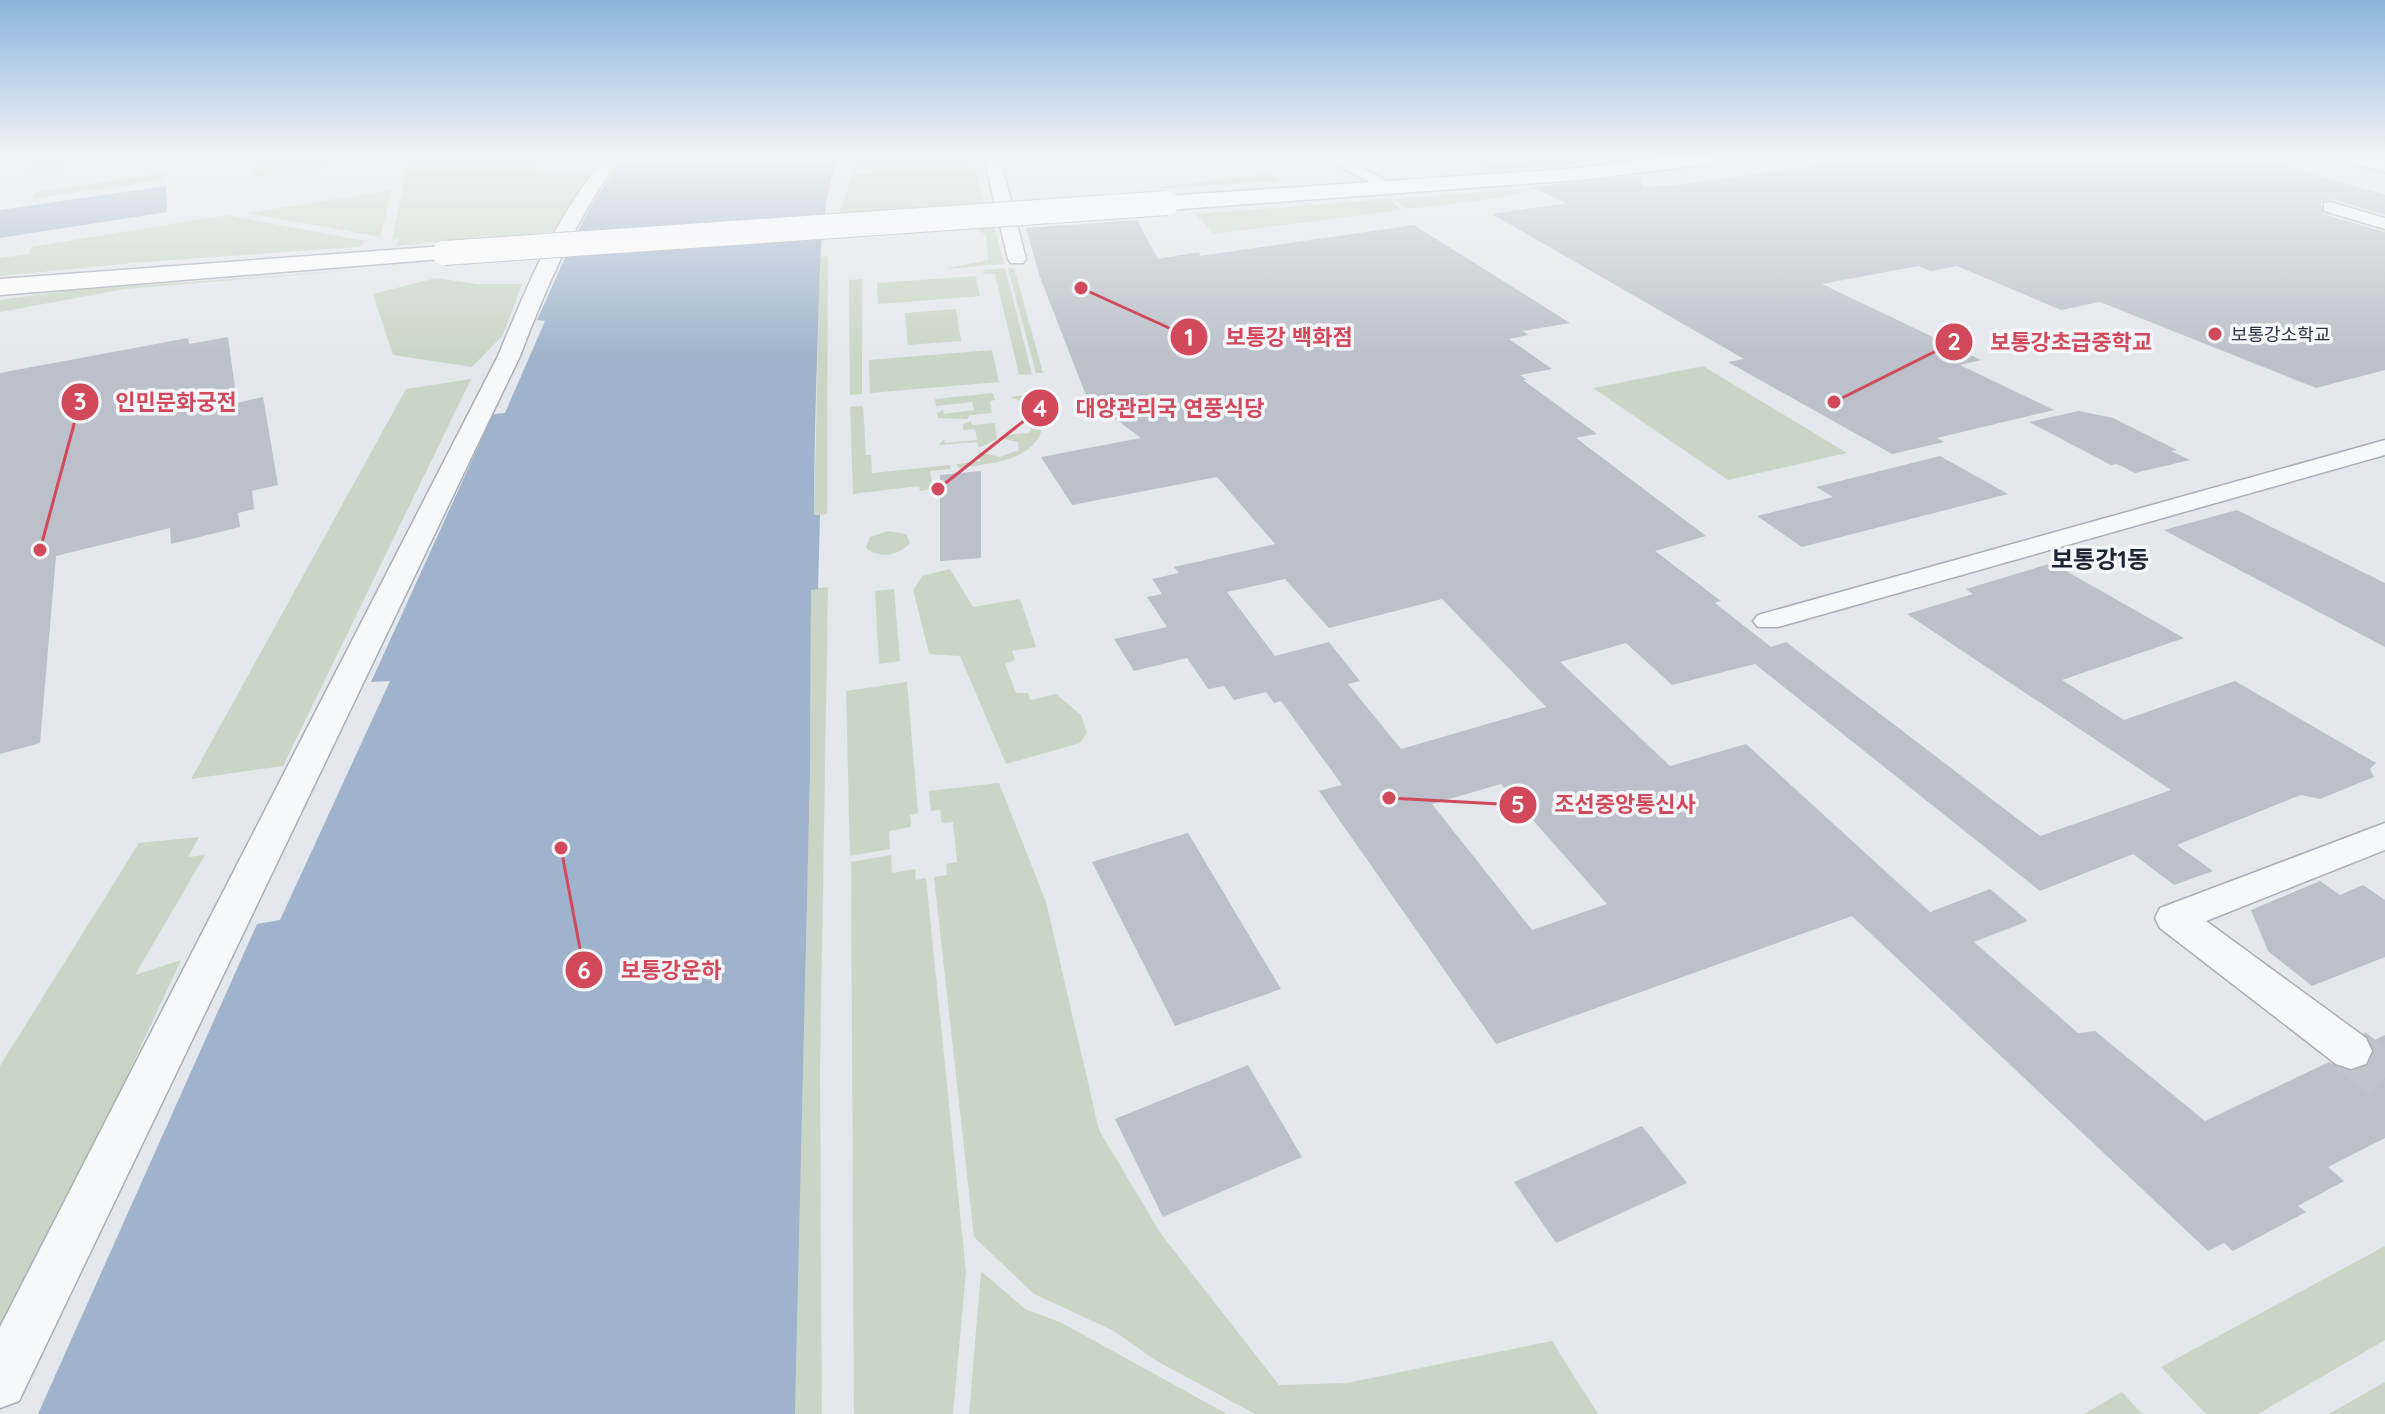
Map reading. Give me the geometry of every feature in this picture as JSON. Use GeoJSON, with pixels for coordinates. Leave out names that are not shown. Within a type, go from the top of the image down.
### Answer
{"type":"FeatureCollection","features":[{"type":"Feature","properties":{"kind":"street"},"geometry":{"type":"LineString","coordinates":[[0,1382],[509,356],[548,259],[569,224]]}},
{"type":"Feature","properties":{"kind":"street"},"geometry":{"type":"LineString","coordinates":[[0,287],[128,274],[864,224]]}},
{"type":"Feature","properties":{"kind":"street"},"geometry":{"type":"LineString","coordinates":[[1008,224],[1017,259]]}},
{"type":"Feature","properties":{"kind":"street"},"geometry":{"type":"LineString","coordinates":[[1768,621],[2385,447]]}},
{"type":"Feature","properties":{"kind":"street"},"geometry":{"type":"LineString","coordinates":[[2351,1051],[2174,918],[2385,836]]}},
{"type":"Feature","properties":{"kind":"green space"},"geometry":{"type":"Polygon","coordinates":[[[171,224],[274,224],[365,241],[359,247],[143,262],[0,276],[0,258],[29,254],[31,247],[171,224]]]}},
{"type":"Feature","properties":{"kind":"green space"},"geometry":{"type":"Polygon","coordinates":[[[308,224],[383,224],[380,237],[308,224]]]}},
{"type":"Feature","properties":{"kind":"green space"},"geometry":{"type":"Polygon","coordinates":[[[395,224],[559,224],[554,232],[395,246],[400,239],[392,240],[395,224]]]}},
{"type":"Feature","properties":{"kind":"green space"},"geometry":{"type":"Polygon","coordinates":[[[1204,224],[1292,224],[1214,234],[1204,224]]]}},
{"type":"Feature","properties":{"kind":"green space"},"geometry":{"type":"Polygon","coordinates":[[[994,225],[1004,264],[945,269],[988,260],[986,235],[975,228],[861,237],[861,232],[994,225]]]}},
{"type":"Feature","properties":{"kind":"green space"},"geometry":{"type":"Polygon","coordinates":[[[828,256],[827,514],[814,516],[820,257],[828,256]]]}},
{"type":"Feature","properties":{"kind":"green space"},"geometry":{"type":"Polygon","coordinates":[[[1005,268],[1032,374],[1019,375],[995,274],[984,274],[983,270],[1005,268]]]}},
{"type":"Feature","properties":{"kind":"green space"},"geometry":{"type":"Polygon","coordinates":[[[1008,268],[1014,268],[1043,373],[1036,373],[1008,268]]]}},
{"type":"Feature","properties":{"kind":"green space"},"geometry":{"type":"Polygon","coordinates":[[[358,270],[125,289],[0,312],[0,300],[73,290],[358,270]]]}},
{"type":"Feature","properties":{"kind":"green space"},"geometry":{"type":"Polygon","coordinates":[[[976,276],[980,296],[878,304],[877,283],[976,276]]]}},
{"type":"Feature","properties":{"kind":"green space"},"geometry":{"type":"Polygon","coordinates":[[[436,278],[477,284],[522,284],[503,335],[472,367],[393,355],[373,294],[436,278]]]}},
{"type":"Feature","properties":{"kind":"green space"},"geometry":{"type":"Polygon","coordinates":[[[862,279],[862,394],[850,395],[849,280],[862,279]]]}},
{"type":"Feature","properties":{"kind":"green space"},"geometry":{"type":"Polygon","coordinates":[[[956,309],[961,341],[908,345],[905,313],[956,309]]]}},
{"type":"Feature","properties":{"kind":"green space"},"geometry":{"type":"Polygon","coordinates":[[[992,350],[999,382],[870,393],[869,360],[992,350]]]}},
{"type":"Feature","properties":{"kind":"green space"},"geometry":{"type":"Polygon","coordinates":[[[1703,366],[1847,453],[1728,480],[1593,388],[1703,366]]]}},
{"type":"Feature","properties":{"kind":"green space"},"geometry":{"type":"Polygon","coordinates":[[[471,379],[283,766],[191,779],[406,389],[471,379]]]}},
{"type":"Feature","properties":{"kind":"green space"},"geometry":{"type":"Polygon","coordinates":[[[993,393],[995,400],[990,401],[992,413],[970,415],[967,419],[938,418],[937,413],[943,410],[944,414],[974,410],[972,402],[936,406],[935,399],[993,393]]]}},
{"type":"Feature","properties":{"kind":"green space"},"geometry":{"type":"Polygon","coordinates":[[[1039,393],[1043,414],[1041,431],[1035,443],[1010,459],[958,468],[957,464],[980,461],[978,452],[1000,457],[1019,450],[1018,442],[1004,439],[1003,435],[1029,433],[1031,429],[1025,403],[1010,397],[1039,393]]]}},
{"type":"Feature","properties":{"kind":"green space"},"geometry":{"type":"Polygon","coordinates":[[[863,406],[866,455],[871,455],[872,473],[950,465],[951,469],[930,471],[933,489],[920,491],[919,486],[853,494],[850,407],[863,406]]]}},
{"type":"Feature","properties":{"kind":"green space"},"geometry":{"type":"Polygon","coordinates":[[[971,421],[972,425],[995,423],[997,439],[979,448],[977,442],[939,445],[944,439],[945,443],[977,440],[975,429],[963,430],[963,424],[971,421]]]}},
{"type":"Feature","properties":{"kind":"green space"},"geometry":{"type":"Polygon","coordinates":[[[888,531],[906,534],[910,543],[900,551],[889,554],[877,554],[866,548],[870,537],[888,531]]]}},
{"type":"Feature","properties":{"kind":"green space"},"geometry":{"type":"Polygon","coordinates":[[[950,569],[973,607],[1020,599],[1036,647],[1012,651],[1015,660],[1005,664],[1016,693],[1028,693],[1030,700],[1056,694],[1081,715],[1087,733],[1080,743],[1006,764],[960,656],[929,654],[913,590],[922,576],[950,569]]]}},
{"type":"Feature","properties":{"kind":"green space"},"geometry":{"type":"Polygon","coordinates":[[[828,587],[820,1071],[822,1414],[795,1414],[810,776],[811,589],[828,587]]]}},
{"type":"Feature","properties":{"kind":"green space"},"geometry":{"type":"Polygon","coordinates":[[[894,589],[900,661],[879,664],[875,591],[894,589]]]}},
{"type":"Feature","properties":{"kind":"green space"},"geometry":{"type":"Polygon","coordinates":[[[907,682],[918,813],[910,815],[911,827],[889,831],[890,849],[850,856],[846,691],[907,682]]]}},
{"type":"Feature","properties":{"kind":"green space"},"geometry":{"type":"Polygon","coordinates":[[[999,783],[1046,902],[1099,1130],[1161,1234],[1279,1385],[1347,1383],[1552,1341],[1598,1414],[1255,1414],[1155,1360],[1114,1331],[1034,1294],[974,1237],[934,877],[947,875],[946,864],[957,862],[953,822],[942,823],[940,810],[931,811],[929,791],[999,783]]]}},
{"type":"Feature","properties":{"kind":"green space"},"geometry":{"type":"Polygon","coordinates":[[[199,837],[188,857],[205,855],[135,975],[181,960],[0,1349],[0,1066],[139,843],[199,837]]]}},
{"type":"Feature","properties":{"kind":"green space"},"geometry":{"type":"Polygon","coordinates":[[[891,855],[892,873],[915,869],[916,880],[926,878],[966,1272],[953,1414],[854,1414],[851,862],[891,855]]]}},
{"type":"Feature","properties":{"kind":"green space"},"geometry":{"type":"Polygon","coordinates":[[[2385,1246],[2385,1340],[2258,1414],[2206,1414],[2161,1367],[2385,1246]]]}},
{"type":"Feature","properties":{"kind":"green space"},"geometry":{"type":"Polygon","coordinates":[[[981,1271],[1025,1309],[1062,1323],[1227,1414],[969,1414],[981,1271]]]}},
{"type":"Feature","properties":{"kind":"green space"},"geometry":{"type":"Polygon","coordinates":[[[2385,1382],[2385,1414],[2329,1414],[2385,1382]]]}},
{"type":"Feature","properties":{"kind":"green space"},"geometry":{"type":"Polygon","coordinates":[[[2122,1392],[2142,1414],[2084,1414],[2122,1392]]]}},
{"type":"Feature","properties":{"kind":"water"},"geometry":{"type":"Polygon","coordinates":[[[0,224],[90,224],[0,238],[0,224]]]}},
{"type":"Feature","properties":{"kind":"water"},"geometry":{"type":"Polygon","coordinates":[[[582,224],[824,224],[815,422],[814,515],[820,515],[818,589],[811,590],[810,776],[795,1414],[38,1414],[257,924],[280,920],[390,681],[371,682],[493,414],[505,413],[545,321],[537,320],[582,224]]]}},
{"type":"Feature","properties":{"kind":"building"},"geometry":{"type":"Polygon","coordinates":[[[1139,224],[1158,259],[1199,252],[1200,256],[1414,225],[1570,323],[1522,331],[1529,335],[1509,339],[1552,369],[1520,375],[1597,434],[1576,438],[1706,536],[1655,551],[1721,601],[1715,603],[1771,647],[1786,642],[2040,836],[2171,790],[1907,614],[1973,594],[1966,589],[2052,563],[2184,638],[2062,680],[2124,720],[2235,681],[2376,763],[2370,769],[2374,777],[2320,799],[2302,795],[2293,798],[2177,845],[2213,871],[2174,885],[2133,854],[2040,891],[1755,664],[1672,685],[1626,643],[1560,662],[1670,766],[1746,744],[1930,912],[1990,889],[2028,921],[1974,942],[2078,1033],[2095,1031],[2205,1121],[2329,1062],[2350,1072],[2367,1067],[2375,1052],[2371,1042],[2385,1035],[2385,1138],[2328,1167],[2344,1181],[2298,1206],[2306,1212],[2233,1251],[2224,1243],[2208,1251],[1852,916],[1496,1044],[1319,791],[1342,785],[1281,701],[1274,703],[1266,692],[1234,700],[1224,686],[1208,689],[1187,658],[1134,671],[1114,639],[1167,627],[1147,597],[1162,594],[1152,579],[1179,573],[1174,567],[1275,544],[1217,477],[1072,505],[1041,457],[1141,438],[1087,398],[1040,277],[1026,228],[1139,224]],[[1285,579],[1227,592],[1275,656],[1329,642],[1360,681],[1348,684],[1401,749],[1546,707],[1442,599],[1329,628],[1285,579]],[[1501,784],[1432,804],[1532,930],[1607,904],[1501,784]]]}},
{"type":"Feature","properties":{"kind":"building"},"geometry":{"type":"Polygon","coordinates":[[[1509,224],[2357,224],[2385,232],[2385,370],[2316,388],[2100,302],[2061,310],[1957,266],[1931,271],[1918,266],[1822,284],[1981,360],[1960,365],[2054,410],[1937,438],[1944,442],[1892,454],[1728,362],[1744,359],[1509,224]]]}},
{"type":"Feature","properties":{"kind":"building"},"geometry":{"type":"Polygon","coordinates":[[[228,337],[237,403],[263,397],[278,485],[252,491],[254,509],[238,513],[240,527],[171,544],[170,528],[56,556],[40,743],[0,754],[0,373],[188,338],[189,344],[228,337]]]}},
{"type":"Feature","properties":{"kind":"building"},"geometry":{"type":"Polygon","coordinates":[[[2079,411],[2113,418],[2177,450],[2171,451],[2190,460],[2135,473],[2117,464],[2111,465],[2029,422],[2079,411]]]}},
{"type":"Feature","properties":{"kind":"building"},"geometry":{"type":"Polygon","coordinates":[[[1940,456],[2008,494],[1802,547],[1757,516],[1833,497],[1816,487],[1940,456]]]}},
{"type":"Feature","properties":{"kind":"building"},"geometry":{"type":"Polygon","coordinates":[[[981,471],[981,558],[940,561],[940,475],[981,471]]]}},
{"type":"Feature","properties":{"kind":"building"},"geometry":{"type":"Polygon","coordinates":[[[2237,510],[2385,583],[2385,647],[2164,530],[2237,510]]]}},
{"type":"Feature","properties":{"kind":"building"},"geometry":{"type":"Polygon","coordinates":[[[1188,833],[1281,989],[1175,1026],[1092,862],[1188,833]]]}},
{"type":"Feature","properties":{"kind":"building"},"geometry":{"type":"Polygon","coordinates":[[[2320,881],[2340,895],[2363,885],[2385,900],[2385,957],[2312,986],[2268,951],[2251,910],[2320,881]]]}},
{"type":"Feature","properties":{"kind":"building"},"geometry":{"type":"Polygon","coordinates":[[[1248,1065],[1302,1157],[1163,1217],[1115,1119],[1248,1065]]]}},
{"type":"Feature","properties":{"kind":"building"},"geometry":{"type":"Polygon","coordinates":[[[1642,1126],[1687,1183],[1556,1243],[1514,1182],[1642,1126]]]}},
{"type":"Feature","properties":{"kind":"tunnel"},"geometry":{"type":"LineString","coordinates":[[2351,1051],[2385,1077]]}},
{"type":"Feature","properties":{"kind":"place","name":"보통강 백화점"},"geometry":{"type":"Point","coordinates":[1081,288]}},
{"type":"Feature","properties":{"kind":"place","name":"보통강소학교"},"geometry":{"type":"Point","coordinates":[2215,334]}},
{"type":"Feature","properties":{"kind":"place","name":"보통강초급중학교"},"geometry":{"type":"Point","coordinates":[1834,402]}},
{"type":"Feature","properties":{"kind":"place","name":"대양관리국 연풍식당"},"geometry":{"type":"Point","coordinates":[938,489]}},
{"type":"Feature","properties":{"kind":"place","name":"인민문화궁전"},"geometry":{"type":"Point","coordinates":[40,550]}},
{"type":"Feature","properties":{"kind":"place","name":"조선중앙통신사"},"geometry":{"type":"Point","coordinates":[1389,798]}},
{"type":"Feature","properties":{"kind":"place","name":"보통강운하"},"geometry":{"type":"Point","coordinates":[561,848]}},
{"type":"Feature","properties":{"kind":"district","name":"보통강1동"},"geometry":{"type":"Point","coordinates":[2100,559]}}]}
